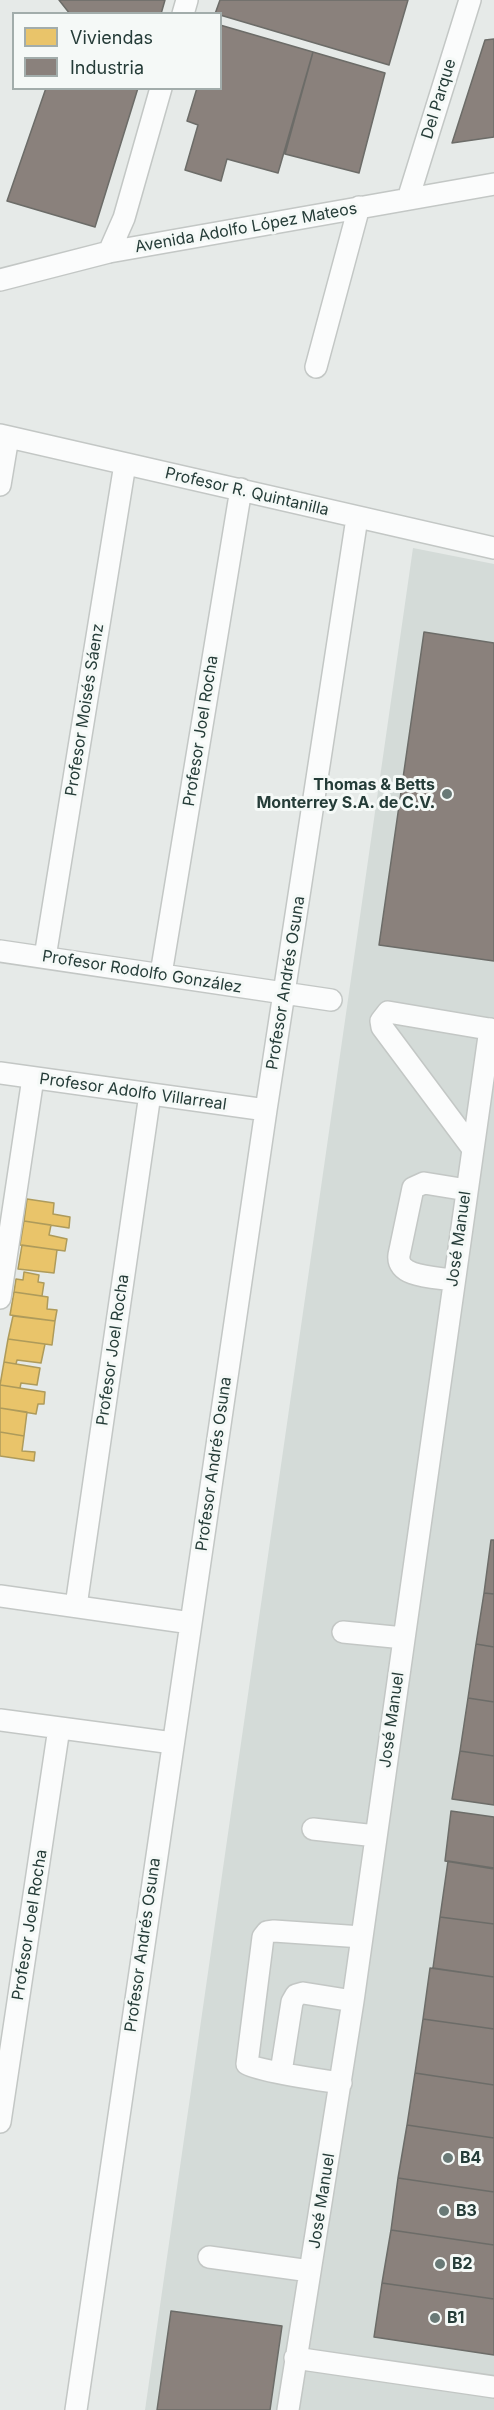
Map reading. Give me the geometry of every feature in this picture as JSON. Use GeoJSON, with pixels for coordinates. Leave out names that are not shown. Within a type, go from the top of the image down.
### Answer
{"type":"FeatureCollection","features":[{"type":"Feature","properties":{"kind":"street","name":"Del Parque"},"geometry":{"type":"LineString","coordinates":[[408,199],[470,0]]}},
{"type":"Feature","properties":{"kind":"street"},"geometry":{"type":"LineString","coordinates":[[109,252],[124,218],[160,90]]}},
{"type":"Feature","properties":{"kind":"street","name":"Avenida Adolfo López Mateos"},"geometry":{"type":"LineString","coordinates":[[2,283],[109,252],[494,184]]}},
{"type":"Feature","properties":{"kind":"street"},"geometry":{"type":"LineString","coordinates":[[316,367],[359,207]]}},
{"type":"Feature","properties":{"kind":"street"},"geometry":{"type":"LineString","coordinates":[[0,485],[4,436]]}},
{"type":"Feature","properties":{"kind":"street","name":"Profesor R. Quintanilla"},"geometry":{"type":"LineString","coordinates":[[4,436],[494,548]]}},
{"type":"Feature","properties":{"kind":"street","name":"Profesor Moisés Sáenz"},"geometry":{"type":"LineString","coordinates":[[45,957],[125,464]]}},
{"type":"Feature","properties":{"kind":"street","name":"Profesor Joel Rocha"},"geometry":{"type":"LineString","coordinates":[[161,974],[241,489]]}},
{"type":"Feature","properties":{"kind":"street","name":"Profesor Andrés Osuna"},"geometry":{"type":"LineString","coordinates":[[76,2410],[266,1110],[357,518]]}},
{"type":"Feature","properties":{"kind":"street","name":"Profesor Rodolfo González"},"geometry":{"type":"LineString","coordinates":[[0,951],[331,1000]]}},
{"type":"Feature","properties":{"kind":"street"},"geometry":{"type":"LineString","coordinates":[[473,1149],[382,1027],[381,1021],[388,1012],[492,1030]]}},
{"type":"Feature","properties":{"kind":"street","name":"José Manuel"},"geometry":{"type":"LineString","coordinates":[[288,2410],[341,2083],[453,1280],[492,1030]]}},
{"type":"Feature","properties":{"kind":"street","name":"Profesor Adolfo Villarreal"},"geometry":{"type":"LineString","coordinates":[[0,1073],[266,1110]]}},
{"type":"Feature","properties":{"kind":"street"},"geometry":{"type":"LineString","coordinates":[[0,1299],[33,1078]]}},
{"type":"Feature","properties":{"kind":"street","name":"Profesor Joel Rocha"},"geometry":{"type":"LineString","coordinates":[[76,1606],[150,1094]]}},
{"type":"Feature","properties":{"kind":"street"},"geometry":{"type":"LineString","coordinates":[[453,1280],[405,1271],[399,1264],[399,1255],[413,1188],[424,1183],[467,1190]]}},
{"type":"Feature","properties":{"kind":"street"},"geometry":{"type":"LineString","coordinates":[[0,1596],[191,1623]]}},
{"type":"Feature","properties":{"kind":"street"},"geometry":{"type":"LineString","coordinates":[[343,1632],[404,1638]]}},
{"type":"Feature","properties":{"kind":"street"},"geometry":{"type":"LineString","coordinates":[[0,1720],[173,1743]]}},
{"type":"Feature","properties":{"kind":"street","name":"Profesor Joel Rocha"},"geometry":{"type":"LineString","coordinates":[[0,2122],[59,1728]]}},
{"type":"Feature","properties":{"kind":"street"},"geometry":{"type":"LineString","coordinates":[[313,1830],[376,1836]]}},
{"type":"Feature","properties":{"kind":"street"},"geometry":{"type":"LineString","coordinates":[[341,2083],[253,2069],[246,2060],[263,1937],[267,1932],[274,1931],[362,1937]]}},
{"type":"Feature","properties":{"kind":"street"},"geometry":{"type":"LineString","coordinates":[[280,2072],[292,2002],[296,1995],[303,1993],[353,2001]]}},
{"type":"Feature","properties":{"kind":"street"},"geometry":{"type":"LineString","coordinates":[[209,2257],[310,2271]]}},
{"type":"Feature","properties":{"kind":"street"},"geometry":{"type":"LineString","coordinates":[[295,2358],[494,2387]]}},
{"type":"Feature","properties":{"kind":"shaded area"},"geometry":{"type":"Polygon","coordinates":[[[413,548],[494,564],[494,2410],[145,2410],[413,548]]]}},
{"type":"Feature","properties":{"kind":"building: Viviendas"},"geometry":{"type":"Polygon","coordinates":[[[27,1199],[54,1203],[53,1214],[70,1217],[69,1228],[24,1221],[27,1199]]]}},
{"type":"Feature","properties":{"kind":"building: Viviendas"},"geometry":{"type":"Polygon","coordinates":[[[24,1221],[51,1225],[49,1235],[67,1239],[65,1251],[20,1245],[24,1221]]]}},
{"type":"Feature","properties":{"kind":"building: Viviendas"},"geometry":{"type":"Polygon","coordinates":[[[22,1245],[57,1250],[54,1273],[18,1269],[22,1245]]]}},
{"type":"Feature","properties":{"kind":"building: Viviendas"},"geometry":{"type":"Polygon","coordinates":[[[24,1272],[39,1275],[38,1282],[44,1283],[42,1296],[14,1292],[16,1279],[23,1280],[24,1272]]]}},
{"type":"Feature","properties":{"kind":"building: Viviendas"},"geometry":{"type":"Polygon","coordinates":[[[14,1292],[48,1297],[47,1309],[57,1310],[55,1321],[10,1315],[14,1292]]]}},
{"type":"Feature","properties":{"kind":"building: Viviendas"},"geometry":{"type":"Polygon","coordinates":[[[13,1316],[55,1321],[52,1345],[8,1339],[13,1316]]]}},
{"type":"Feature","properties":{"kind":"building: Viviendas"},"geometry":{"type":"Polygon","coordinates":[[[8,1339],[45,1344],[41,1363],[17,1360],[16,1364],[4,1362],[8,1339]]]}},
{"type":"Feature","properties":{"kind":"building: Viviendas"},"geometry":{"type":"Polygon","coordinates":[[[4,1362],[40,1368],[37,1385],[21,1383],[20,1388],[0,1385],[4,1362]]]}},
{"type":"Feature","properties":{"kind":"building: Viviendas"},"geometry":{"type":"Polygon","coordinates":[[[0,1385],[45,1392],[44,1404],[38,1404],[36,1414],[0,1408],[0,1385]]]}},
{"type":"Feature","properties":{"kind":"building: Viviendas"},"geometry":{"type":"Polygon","coordinates":[[[0,1408],[27,1412],[24,1436],[0,1432],[0,1408]]]}},
{"type":"Feature","properties":{"kind":"building: Viviendas"},"geometry":{"type":"Polygon","coordinates":[[[0,1432],[24,1436],[22,1451],[35,1452],[34,1461],[0,1456],[0,1432]]]}},
{"type":"Feature","properties":{"kind":"building: Industria"},"geometry":{"type":"Polygon","coordinates":[[[59,0],[165,0],[162,12],[68,12],[59,0]]]}},
{"type":"Feature","properties":{"kind":"building: Industria"},"geometry":{"type":"Polygon","coordinates":[[[220,0],[408,0],[389,65],[222,16],[222,12],[216,12],[220,0]]]}},
{"type":"Feature","properties":{"kind":"building: Industria"},"geometry":{"type":"Polygon","coordinates":[[[222,26],[313,52],[278,173],[227,159],[221,181],[185,170],[198,125],[187,121],[196,90],[222,90],[222,26]]]}},
{"type":"Feature","properties":{"kind":"building: Industria"},"geometry":{"type":"Polygon","coordinates":[[[494,39],[494,137],[452,143],[485,40],[494,39]]]}},
{"type":"Feature","properties":{"kind":"building: Industria"},"geometry":{"type":"Polygon","coordinates":[[[313,52],[385,73],[359,173],[285,154],[313,52]]]}},
{"type":"Feature","properties":{"kind":"building: Industria"},"geometry":{"type":"Polygon","coordinates":[[[45,90],[137,90],[95,227],[7,201],[45,90]]]}},
{"type":"Feature","properties":{"kind":"building: Industria","name":"Thomas & Betts Monterrey S.A. de C.V."},"geometry":{"type":"Polygon","coordinates":[[[424,632],[494,643],[494,961],[379,945],[424,632]]]}},
{"type":"Feature","properties":{"kind":"building: Industria"},"geometry":{"type":"Polygon","coordinates":[[[491,1540],[494,1540],[494,1594],[484,1593],[491,1540]]]}},
{"type":"Feature","properties":{"kind":"building: Industria"},"geometry":{"type":"Polygon","coordinates":[[[484,1593],[494,1594],[494,1647],[476,1644],[484,1593]]]}},
{"type":"Feature","properties":{"kind":"building: Industria"},"geometry":{"type":"Polygon","coordinates":[[[476,1644],[494,1647],[494,1702],[468,1698],[476,1644]]]}},
{"type":"Feature","properties":{"kind":"building: Industria"},"geometry":{"type":"Polygon","coordinates":[[[468,1698],[494,1702],[494,1756],[460,1751],[468,1698]]]}},
{"type":"Feature","properties":{"kind":"building: Industria"},"geometry":{"type":"Polygon","coordinates":[[[460,1751],[494,1756],[494,1805],[452,1799],[460,1751]]]}},
{"type":"Feature","properties":{"kind":"building: Industria"},"geometry":{"type":"Polygon","coordinates":[[[451,1811],[494,1817],[494,1869],[445,1861],[451,1811]]]}},
{"type":"Feature","properties":{"kind":"building: Industria"},"geometry":{"type":"Polygon","coordinates":[[[448,1861],[494,1868],[494,1924],[440,1917],[448,1861]]]}},
{"type":"Feature","properties":{"kind":"building: Industria"},"geometry":{"type":"Polygon","coordinates":[[[440,1917],[494,1924],[494,1977],[433,1968],[440,1917]]]}},
{"type":"Feature","properties":{"kind":"building: Industria"},"geometry":{"type":"Polygon","coordinates":[[[430,1968],[494,1977],[494,2029],[423,2019],[430,1968]]]}},
{"type":"Feature","properties":{"kind":"building: Industria"},"geometry":{"type":"Polygon","coordinates":[[[423,2019],[494,2029],[494,2085],[415,2073],[423,2019]]]}},
{"type":"Feature","properties":{"kind":"building: Industria"},"geometry":{"type":"Polygon","coordinates":[[[415,2073],[494,2085],[494,2138],[407,2125],[415,2073]]]}},
{"type":"Feature","properties":{"kind":"building: Industria","name":"B4"},"geometry":{"type":"Polygon","coordinates":[[[407,2125],[494,2138],[494,2192],[398,2178],[407,2125]]]}},
{"type":"Feature","properties":{"kind":"building: Industria","name":"B3"},"geometry":{"type":"Polygon","coordinates":[[[398,2178],[494,2192],[494,2245],[391,2230],[398,2178]]]}},
{"type":"Feature","properties":{"kind":"building: Industria","name":"B2"},"geometry":{"type":"Polygon","coordinates":[[[391,2230],[494,2245],[494,2299],[382,2283],[391,2230]]]}},
{"type":"Feature","properties":{"kind":"building: Industria","name":"B1"},"geometry":{"type":"Polygon","coordinates":[[[382,2283],[494,2299],[494,2355],[374,2337],[382,2283]]]}},
{"type":"Feature","properties":{"kind":"building: Industria"},"geometry":{"type":"Polygon","coordinates":[[[171,2311],[282,2326],[270,2410],[157,2410],[171,2311]]]}},
{"type":"Feature","properties":{"kind":"place","name":"Thomas & Betts Monterrey S.A. de C.V."},"geometry":{"type":"Point","coordinates":[447,794]}},
{"type":"Feature","properties":{"kind":"place","name":"B4"},"geometry":{"type":"Point","coordinates":[448,2158]}},
{"type":"Feature","properties":{"kind":"place","name":"B3"},"geometry":{"type":"Point","coordinates":[444,2211]}},
{"type":"Feature","properties":{"kind":"place","name":"B2"},"geometry":{"type":"Point","coordinates":[440,2264]}},
{"type":"Feature","properties":{"kind":"place","name":"B1"},"geometry":{"type":"Point","coordinates":[435,2318]}}]}
